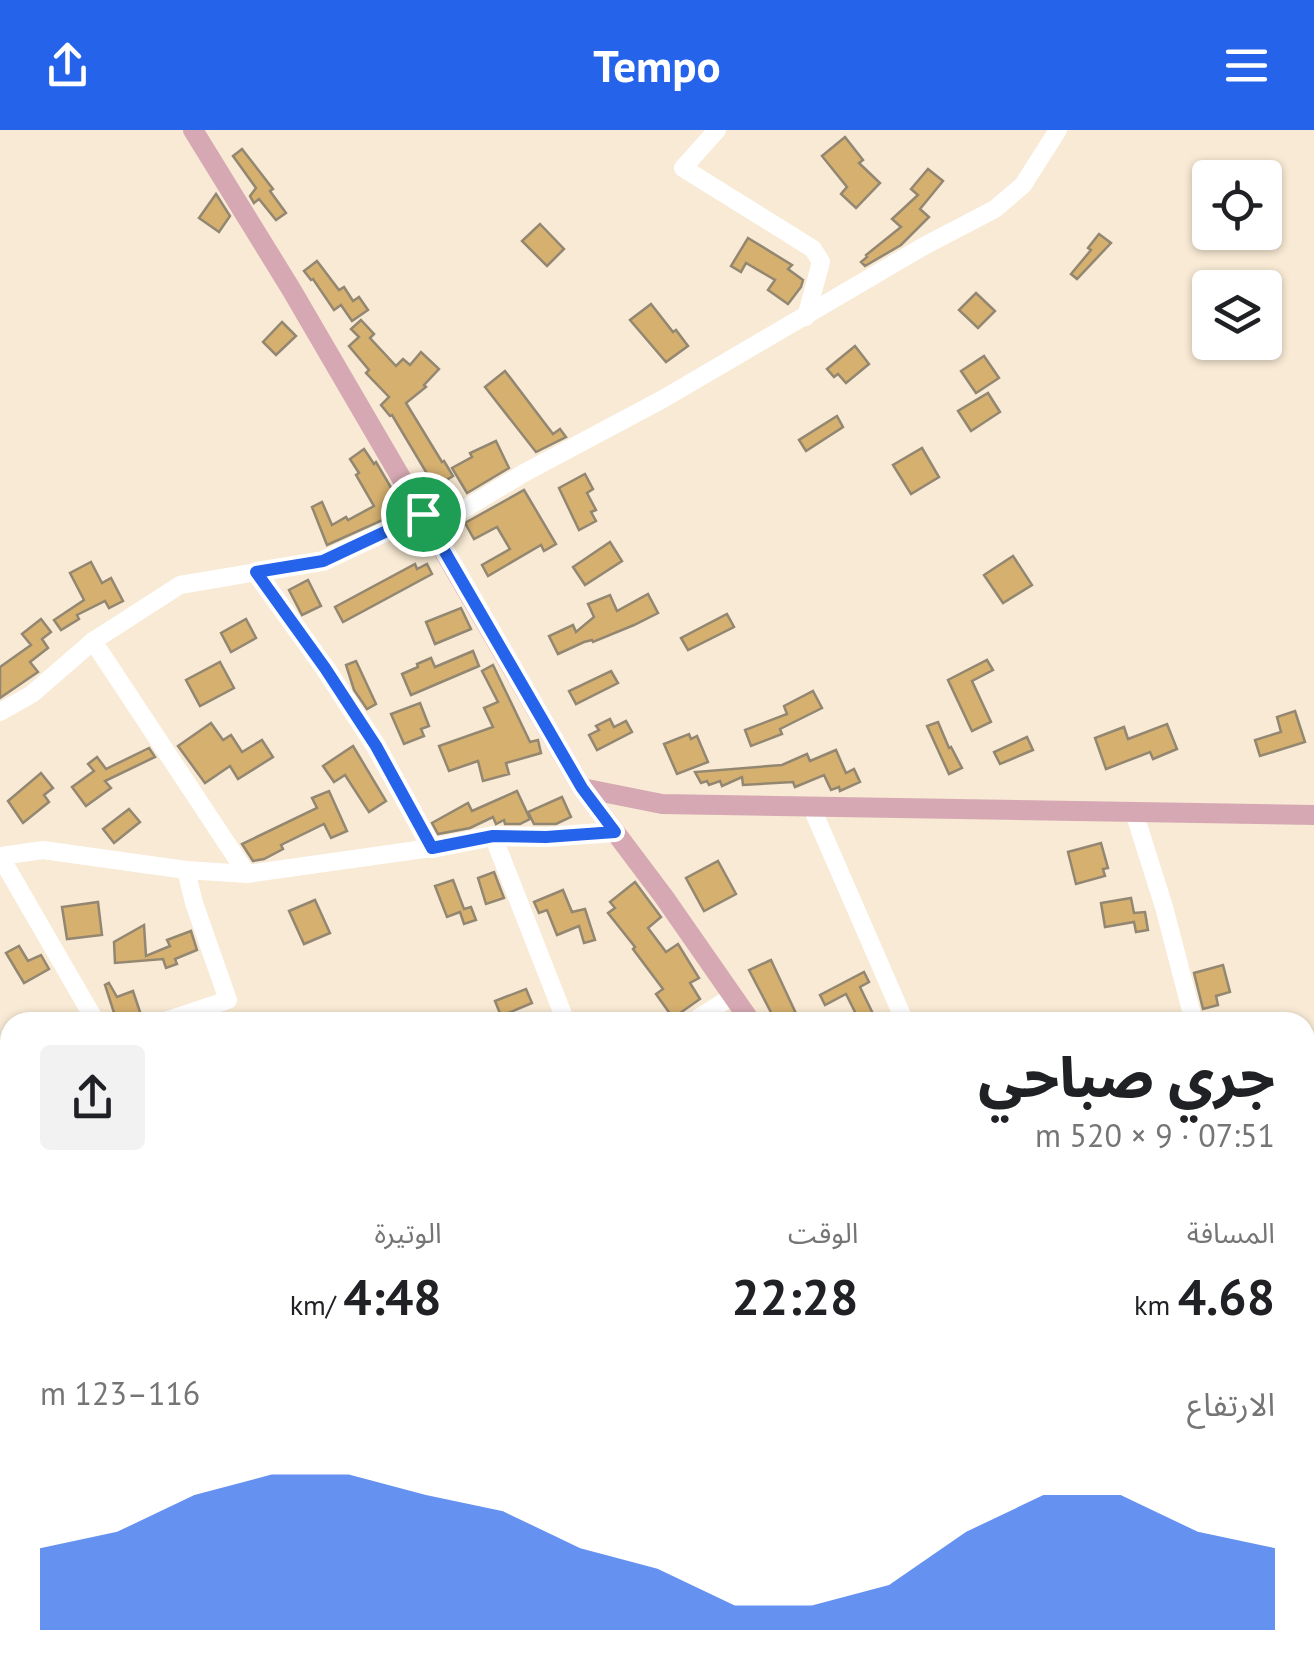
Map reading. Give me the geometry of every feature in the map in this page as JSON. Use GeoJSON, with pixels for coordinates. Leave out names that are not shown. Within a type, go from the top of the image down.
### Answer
{"type":"FeatureCollection","features":[{"type":"Feature","properties":{"kind":"main road"},"geometry":{"type":"LineString","coordinates":[[193,130],[292,289],[582,788],[745,1012]]}},
{"type":"Feature","properties":{"kind":"main road"},"geometry":{"type":"LineString","coordinates":[[582,788],[662,804],[1314,814]]}},
{"type":"Feature","properties":{"kind":"street"},"geometry":{"type":"LineString","coordinates":[[718,130],[683,168],[813,249],[821,262],[806,317]]}},
{"type":"Feature","properties":{"kind":"street"},"geometry":{"type":"LineString","coordinates":[[0,712],[32,694],[93,641],[180,586],[323,561],[427,522],[663,399],[994,209],[1024,185],[1058,130]]}},
{"type":"Feature","properties":{"kind":"street"},"geometry":{"type":"LineString","coordinates":[[256,572],[366,730],[432,848]]}},
{"type":"Feature","properties":{"kind":"street"},"geometry":{"type":"LineString","coordinates":[[93,641],[247,874]]}},
{"type":"Feature","properties":{"kind":"street"},"geometry":{"type":"LineString","coordinates":[[811,806],[901,1012]]}},
{"type":"Feature","properties":{"kind":"street"},"geometry":{"type":"LineString","coordinates":[[1134,812],[1191,1012]]}},
{"type":"Feature","properties":{"kind":"street"},"geometry":{"type":"LineString","coordinates":[[90,1012],[0,856],[43,850],[186,870],[247,874],[493,836],[615,832]]}},
{"type":"Feature","properties":{"kind":"street"},"geometry":{"type":"LineString","coordinates":[[493,836],[562,1012]]}},
{"type":"Feature","properties":{"kind":"street"},"geometry":{"type":"LineString","coordinates":[[186,870],[228,1000],[192,1012]]}},
{"type":"Feature","properties":{"kind":"street"},"geometry":{"type":"LineString","coordinates":[[708,1012],[733,996]]}},
{"type":"Feature","properties":{"kind":"building"},"geometry":{"type":"Polygon","coordinates":[[[845,137],[863,160],[859,163],[880,183],[856,208],[841,194],[847,187],[822,156],[845,137]]]}},
{"type":"Feature","properties":{"kind":"building"},"geometry":{"type":"Polygon","coordinates":[[[242,149],[286,213],[276,220],[259,199],[254,203],[250,196],[256,188],[233,156],[242,149]]]}},
{"type":"Feature","properties":{"kind":"building"},"geometry":{"type":"Polygon","coordinates":[[[928,169],[943,181],[920,209],[929,217],[901,245],[865,266],[861,262],[866,255],[901,227],[892,219],[918,195],[911,189],[928,169]]]}},
{"type":"Feature","properties":{"kind":"building"},"geometry":{"type":"Polygon","coordinates":[[[216,194],[230,216],[219,232],[199,218],[216,194]]]}},
{"type":"Feature","properties":{"kind":"building"},"geometry":{"type":"Polygon","coordinates":[[[540,224],[564,249],[547,266],[522,241],[540,224]]]}},
{"type":"Feature","properties":{"kind":"building"},"geometry":{"type":"Polygon","coordinates":[[[1099,234],[1111,243],[1077,279],[1071,274],[1099,234]]]}},
{"type":"Feature","properties":{"kind":"building"},"geometry":{"type":"Polygon","coordinates":[[[748,238],[792,265],[788,269],[803,280],[788,304],[768,290],[775,280],[746,263],[741,272],[731,266],[748,238]]]}},
{"type":"Feature","properties":{"kind":"building"},"geometry":{"type":"Polygon","coordinates":[[[317,261],[339,290],[344,287],[353,301],[359,297],[368,310],[352,321],[341,305],[334,310],[304,271],[317,261]]]}},
{"type":"Feature","properties":{"kind":"building"},"geometry":{"type":"Polygon","coordinates":[[[976,293],[995,311],[978,328],[959,310],[976,293]]]}},
{"type":"Feature","properties":{"kind":"building"},"geometry":{"type":"Polygon","coordinates":[[[651,304],[688,346],[666,362],[630,320],[651,304]]]}},
{"type":"Feature","properties":{"kind":"building"},"geometry":{"type":"Polygon","coordinates":[[[361,320],[374,334],[370,338],[396,366],[403,359],[410,365],[421,352],[439,369],[426,387],[406,403],[453,476],[435,487],[392,415],[381,405],[389,397],[366,373],[369,370],[349,346],[359,337],[351,329],[361,320]]]}},
{"type":"Feature","properties":{"kind":"building"},"geometry":{"type":"Polygon","coordinates":[[[282,322],[296,336],[276,355],[263,342],[282,322]]]}},
{"type":"Feature","properties":{"kind":"building"},"geometry":{"type":"Polygon","coordinates":[[[855,346],[869,364],[846,383],[827,369],[855,346]]]}},
{"type":"Feature","properties":{"kind":"building"},"geometry":{"type":"Polygon","coordinates":[[[984,356],[999,378],[976,393],[961,371],[984,356]]]}},
{"type":"Feature","properties":{"kind":"building"},"geometry":{"type":"Polygon","coordinates":[[[505,371],[553,434],[560,429],[566,437],[536,452],[485,387],[505,371]]]}},
{"type":"Feature","properties":{"kind":"building"},"geometry":{"type":"Polygon","coordinates":[[[988,393],[1000,412],[971,431],[958,411],[988,393]]]}},
{"type":"Feature","properties":{"kind":"building"},"geometry":{"type":"Polygon","coordinates":[[[837,416],[843,427],[806,451],[799,440],[837,416]]]}},
{"type":"Feature","properties":{"kind":"building"},"geometry":{"type":"Polygon","coordinates":[[[496,441],[509,468],[467,493],[452,468],[472,457],[470,453],[496,441]]]}},
{"type":"Feature","properties":{"kind":"building"},"geometry":{"type":"Polygon","coordinates":[[[922,448],[939,477],[911,494],[893,465],[922,448]]]}},
{"type":"Feature","properties":{"kind":"building"},"geometry":{"type":"Polygon","coordinates":[[[364,449],[396,496],[392,498],[398,509],[385,519],[327,545],[312,507],[322,502],[332,525],[374,506],[350,459],[364,449]]]}},
{"type":"Feature","properties":{"kind":"building"},"geometry":{"type":"Polygon","coordinates":[[[585,474],[593,489],[587,493],[596,510],[591,512],[596,521],[579,530],[559,488],[585,474]]]}},
{"type":"Feature","properties":{"kind":"building"},"geometry":{"type":"Polygon","coordinates":[[[524,490],[556,544],[544,551],[541,545],[488,576],[482,565],[510,549],[497,527],[474,539],[465,523],[524,490]]]}},
{"type":"Feature","properties":{"kind":"building"},"geometry":{"type":"Polygon","coordinates":[[[610,542],[622,561],[585,585],[573,567],[610,542]]]}},
{"type":"Feature","properties":{"kind":"building"},"geometry":{"type":"Polygon","coordinates":[[[1013,556],[1032,585],[1003,603],[984,575],[1013,556]]]}},
{"type":"Feature","properties":{"kind":"building"},"geometry":{"type":"Polygon","coordinates":[[[91,562],[102,583],[111,578],[123,601],[109,608],[105,601],[77,615],[79,619],[61,630],[54,620],[84,600],[70,573],[91,562]]]}},
{"type":"Feature","properties":{"kind":"building"},"geometry":{"type":"Polygon","coordinates":[[[415,564],[417,569],[427,564],[432,574],[343,622],[335,607],[415,564]]]}},
{"type":"Feature","properties":{"kind":"building"},"geometry":{"type":"Polygon","coordinates":[[[308,580],[321,606],[302,615],[289,590],[308,580]]]}},
{"type":"Feature","properties":{"kind":"building"},"geometry":{"type":"Polygon","coordinates":[[[648,594],[658,613],[558,654],[549,636],[573,625],[576,632],[594,617],[588,604],[610,595],[617,611],[648,594]]]}},
{"type":"Feature","properties":{"kind":"building"},"geometry":{"type":"Polygon","coordinates":[[[461,608],[471,629],[435,644],[426,622],[461,608]]]}},
{"type":"Feature","properties":{"kind":"building"},"geometry":{"type":"Polygon","coordinates":[[[727,614],[734,627],[688,650],[681,638],[727,614]]]}},
{"type":"Feature","properties":{"kind":"building"},"geometry":{"type":"Polygon","coordinates":[[[41,619],[51,632],[42,639],[48,648],[30,662],[38,672],[0,698],[0,667],[31,645],[22,634],[41,619]]]}},
{"type":"Feature","properties":{"kind":"building"},"geometry":{"type":"Polygon","coordinates":[[[246,619],[256,638],[231,652],[221,633],[246,619]]]}},
{"type":"Feature","properties":{"kind":"building"},"geometry":{"type":"Polygon","coordinates":[[[473,651],[479,666],[411,695],[402,674],[431,658],[435,667],[473,651]]]}},
{"type":"Feature","properties":{"kind":"building"},"geometry":{"type":"Polygon","coordinates":[[[987,660],[993,670],[972,681],[991,722],[972,731],[948,680],[987,660]]]}},
{"type":"Feature","properties":{"kind":"building"},"geometry":{"type":"Polygon","coordinates":[[[356,661],[376,704],[367,709],[354,690],[346,665],[356,661]]]}},
{"type":"Feature","properties":{"kind":"building"},"geometry":{"type":"Polygon","coordinates":[[[220,662],[234,688],[200,706],[186,680],[220,662]]]}},
{"type":"Feature","properties":{"kind":"building"},"geometry":{"type":"Polygon","coordinates":[[[493,665],[530,742],[538,740],[541,753],[506,763],[509,774],[483,781],[478,761],[449,771],[439,746],[493,727],[484,708],[498,702],[482,671],[493,665]]]}},
{"type":"Feature","properties":{"kind":"building"},"geometry":{"type":"Polygon","coordinates":[[[611,671],[618,683],[576,704],[569,691],[611,671]]]}},
{"type":"Feature","properties":{"kind":"building"},"geometry":{"type":"Polygon","coordinates":[[[813,691],[822,708],[780,729],[782,734],[751,746],[745,730],[787,714],[784,706],[813,691]]]}},
{"type":"Feature","properties":{"kind":"building"},"geometry":{"type":"Polygon","coordinates":[[[420,703],[429,726],[421,729],[424,736],[404,744],[391,714],[420,703]]]}},
{"type":"Feature","properties":{"kind":"building"},"geometry":{"type":"Polygon","coordinates":[[[1295,711],[1305,742],[1260,756],[1255,740],[1281,732],[1277,717],[1295,711]]]}},
{"type":"Feature","properties":{"kind":"building"},"geometry":{"type":"Polygon","coordinates":[[[610,719],[614,727],[626,721],[632,732],[597,750],[589,735],[610,719]]]}},
{"type":"Feature","properties":{"kind":"building"},"geometry":{"type":"Polygon","coordinates":[[[938,722],[962,768],[949,774],[927,726],[938,722]]]}},
{"type":"Feature","properties":{"kind":"building"},"geometry":{"type":"Polygon","coordinates":[[[211,723],[223,740],[231,735],[242,752],[262,740],[273,757],[238,779],[230,766],[205,783],[178,746],[211,723]]]}},
{"type":"Feature","properties":{"kind":"building"},"geometry":{"type":"Polygon","coordinates":[[[1167,724],[1177,749],[1153,759],[1150,752],[1106,769],[1095,738],[1124,727],[1128,739],[1167,724]]]}},
{"type":"Feature","properties":{"kind":"building"},"geometry":{"type":"Polygon","coordinates":[[[689,734],[691,739],[697,736],[708,762],[677,774],[664,744],[689,734]]]}},
{"type":"Feature","properties":{"kind":"building"},"geometry":{"type":"Polygon","coordinates":[[[1027,737],[1033,750],[1000,764],[994,752],[1027,737]]]}},
{"type":"Feature","properties":{"kind":"building"},"geometry":{"type":"Polygon","coordinates":[[[353,746],[386,801],[369,812],[345,775],[334,782],[323,766],[353,746]]]}},
{"type":"Feature","properties":{"kind":"building"},"geometry":{"type":"Polygon","coordinates":[[[149,748],[155,757],[105,781],[111,788],[86,806],[72,787],[94,771],[88,764],[97,757],[106,769],[149,748]]]}},
{"type":"Feature","properties":{"kind":"building"},"geometry":{"type":"Polygon","coordinates":[[[836,750],[846,773],[854,769],[860,782],[840,791],[839,787],[831,790],[824,775],[795,787],[793,782],[743,785],[742,777],[722,786],[720,781],[701,783],[695,772],[782,765],[807,754],[810,761],[836,750]]]}},
{"type":"Feature","properties":{"kind":"building"},"geometry":{"type":"Polygon","coordinates":[[[41,773],[53,788],[44,795],[49,802],[23,823],[8,801],[41,773]]]}},
{"type":"Feature","properties":{"kind":"building"},"geometry":{"type":"Polygon","coordinates":[[[329,791],[347,831],[331,838],[324,824],[281,845],[283,849],[264,859],[253,861],[242,844],[317,808],[312,798],[329,791]]]}},
{"type":"Feature","properties":{"kind":"building"},"geometry":{"type":"Polygon","coordinates":[[[517,791],[530,819],[520,824],[505,824],[504,820],[496,824],[493,817],[470,828],[438,834],[432,823],[468,803],[472,811],[517,791]]]}},
{"type":"Feature","properties":{"kind":"building"},"geometry":{"type":"Polygon","coordinates":[[[562,797],[571,817],[556,824],[534,824],[528,812],[562,797]]]}},
{"type":"Feature","properties":{"kind":"building"},"geometry":{"type":"Polygon","coordinates":[[[129,809],[140,822],[114,843],[103,829],[129,809]]]}},
{"type":"Feature","properties":{"kind":"building"},"geometry":{"type":"Polygon","coordinates":[[[1101,843],[1108,868],[1103,869],[1105,876],[1076,884],[1068,852],[1101,843]]]}},
{"type":"Feature","properties":{"kind":"building"},"geometry":{"type":"Polygon","coordinates":[[[718,861],[736,894],[704,911],[686,878],[718,861]]]}},
{"type":"Feature","properties":{"kind":"building"},"geometry":{"type":"Polygon","coordinates":[[[494,872],[504,898],[486,904],[478,878],[494,872]]]}},
{"type":"Feature","properties":{"kind":"building"},"geometry":{"type":"Polygon","coordinates":[[[453,880],[464,909],[471,907],[476,920],[464,924],[460,912],[447,917],[435,886],[453,880]]]}},
{"type":"Feature","properties":{"kind":"building"},"geometry":{"type":"Polygon","coordinates":[[[635,882],[661,917],[648,928],[666,952],[678,944],[699,978],[690,983],[700,999],[682,1012],[669,1012],[656,994],[663,989],[608,913],[615,908],[610,902],[635,882]]]}},
{"type":"Feature","properties":{"kind":"building"},"geometry":{"type":"Polygon","coordinates":[[[563,890],[572,912],[585,909],[595,940],[584,943],[579,926],[557,935],[547,910],[539,913],[534,902],[563,890]]]}},
{"type":"Feature","properties":{"kind":"building"},"geometry":{"type":"Polygon","coordinates":[[[1131,898],[1134,913],[1145,912],[1148,930],[1136,932],[1134,922],[1105,927],[1101,903],[1131,898]]]}},
{"type":"Feature","properties":{"kind":"building"},"geometry":{"type":"Polygon","coordinates":[[[315,900],[330,933],[304,944],[289,911],[315,900]]]}},
{"type":"Feature","properties":{"kind":"building"},"geometry":{"type":"Polygon","coordinates":[[[98,902],[102,935],[67,939],[62,907],[98,902]]]}},
{"type":"Feature","properties":{"kind":"building"},"geometry":{"type":"Polygon","coordinates":[[[144,925],[146,956],[170,946],[167,940],[191,931],[197,950],[175,959],[177,964],[166,968],[163,959],[115,963],[114,942],[144,925]]]}},
{"type":"Feature","properties":{"kind":"building"},"geometry":{"type":"Polygon","coordinates":[[[19,946],[28,961],[41,955],[49,969],[24,983],[6,953],[19,946]]]}},
{"type":"Feature","properties":{"kind":"building"},"geometry":{"type":"Polygon","coordinates":[[[771,960],[795,1012],[771,1012],[749,970],[771,960]]]}},
{"type":"Feature","properties":{"kind":"building"},"geometry":{"type":"Polygon","coordinates":[[[1223,965],[1230,992],[1216,996],[1218,1005],[1203,1009],[1194,973],[1223,965]]]}},
{"type":"Feature","properties":{"kind":"building"},"geometry":{"type":"Polygon","coordinates":[[[864,972],[869,982],[860,987],[872,1012],[855,1012],[846,994],[825,1005],[820,995],[864,972]]]}},
{"type":"Feature","properties":{"kind":"building"},"geometry":{"type":"Polygon","coordinates":[[[109,983],[117,997],[133,991],[140,1012],[114,1012],[105,985],[109,983]]]}},
{"type":"Feature","properties":{"kind":"building"},"geometry":{"type":"Polygon","coordinates":[[[526,989],[532,1003],[499,1012],[495,1001],[526,989]]]}},
{"type":"Feature","properties":{"kind":"route"},"geometry":{"type":"LineString","coordinates":[[423,514],[582,788],[615,832],[493,836],[432,848],[376,746],[256,572],[323,561],[423,514]]}}]}
